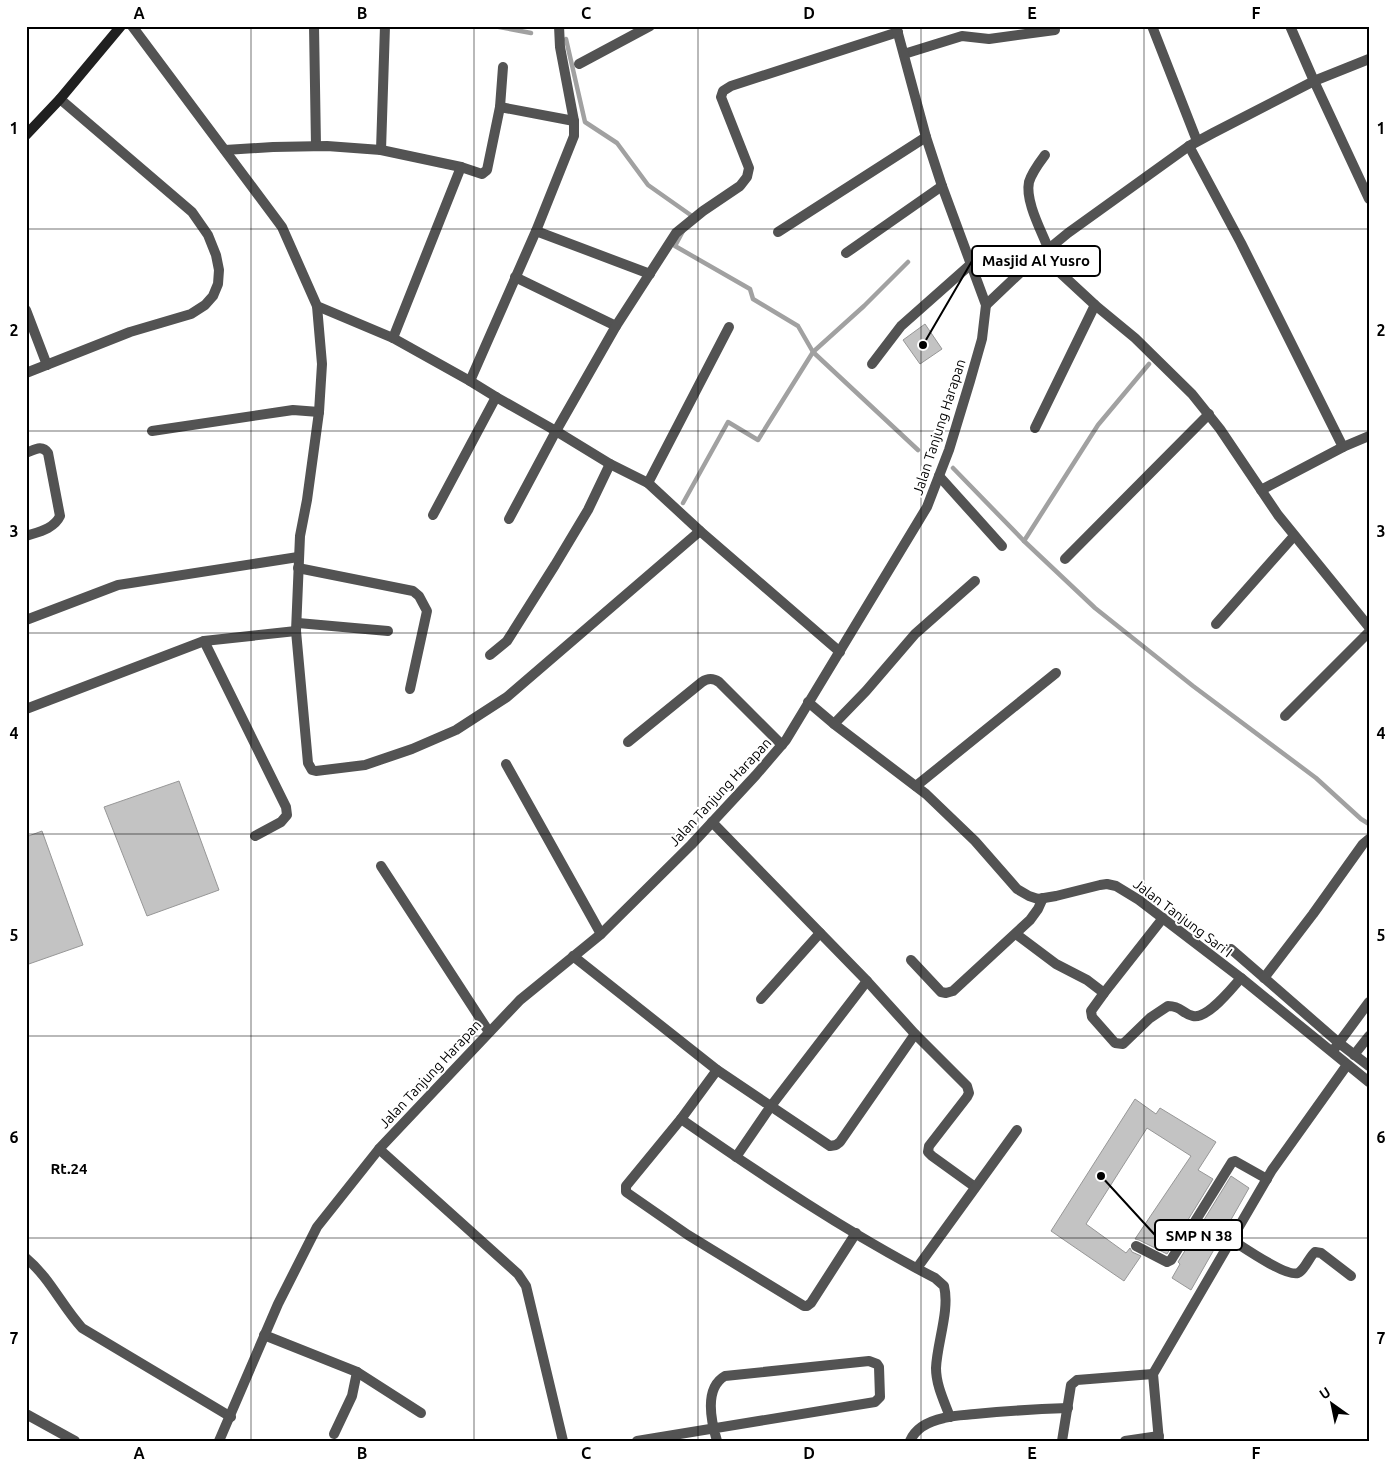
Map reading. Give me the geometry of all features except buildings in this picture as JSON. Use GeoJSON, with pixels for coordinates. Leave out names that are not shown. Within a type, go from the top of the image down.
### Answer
{"type":"FeatureCollection","features":[{"type":"Feature","properties":{"kind":"street"},"geometry":{"type":"LineString","coordinates":[[26,136],[60,99],[121,26]]}},
{"type":"Feature","properties":{"kind":"street"},"geometry":{"type":"LineString","coordinates":[[132,26],[282,227],[317,306],[322,364],[319,412],[298,557],[297,627],[308,762],[311,769],[316,771],[365,765],[412,749],[456,730],[507,697],[700,531]]}},
{"type":"Feature","properties":{"kind":"street"},"geometry":{"type":"LineString","coordinates":[[314,26],[316,146]]}},
{"type":"Feature","properties":{"kind":"street"},"geometry":{"type":"LineString","coordinates":[[381,150],[385,26]]}},
{"type":"Feature","properties":{"kind":"street"},"geometry":{"type":"LineString","coordinates":[[470,381],[536,231],[574,136],[574,121],[560,47],[559,26]]}},
{"type":"Feature","properties":{"kind":"street"},"geometry":{"type":"LineString","coordinates":[[579,64],[650,26]]}},
{"type":"Feature","properties":{"kind":"street"},"geometry":{"type":"LineString","coordinates":[[1152,26],[1193,144],[1343,447]]}},
{"type":"Feature","properties":{"kind":"street"},"geometry":{"type":"LineString","coordinates":[[1290,26],[1369,199]]}},
{"type":"Feature","properties":{"kind":"street"},"geometry":{"type":"LineString","coordinates":[[509,519],[556,431],[616,326],[676,234],[702,211],[740,186],[749,173],[749,168],[721,98],[723,91],[731,86],[897,29]]}},
{"type":"Feature","properties":{"kind":"street","name":"Jalan Tanjung Harapan"},"geometry":{"type":"LineString","coordinates":[[219,1441],[278,1304],[318,1227],[379,1149],[489,1032],[520,1000],[601,934],[691,845],[782,745],[922,517],[939,476],[970,381],[979,348],[986,305],[926,137],[897,29]]}},
{"type":"Feature","properties":{"kind":"street"},"geometry":{"type":"LineString","coordinates":[[904,54],[962,36],[989,40],[1055,30]]}},
{"type":"Feature","properties":{"kind":"street"},"geometry":{"type":"LineString","coordinates":[[986,305],[1045,252],[1101,208],[1193,144],[1314,80],[1369,59]]}},
{"type":"Feature","properties":{"kind":"street"},"geometry":{"type":"LineString","coordinates":[[225,150],[316,146],[381,150],[461,167],[480,174],[487,170],[500,108],[503,67]]}},
{"type":"Feature","properties":{"kind":"street"},"geometry":{"type":"LineString","coordinates":[[26,373],[130,332],[191,314],[205,305],[213,296],[218,284],[219,270],[216,255],[208,234],[192,212],[60,99]]}},
{"type":"Feature","properties":{"kind":"street"},"geometry":{"type":"LineString","coordinates":[[500,108],[574,121]]}},
{"type":"Feature","properties":{"kind":"street"},"geometry":{"type":"LineString","coordinates":[[778,232],[926,137]]}},
{"type":"Feature","properties":{"kind":"street"},"geometry":{"type":"LineString","coordinates":[[1045,155],[1029,180],[1028,189],[1045,252],[1095,304],[1135,338],[1210,414],[1294,536],[1369,627]]}},
{"type":"Feature","properties":{"kind":"street"},"geometry":{"type":"LineString","coordinates":[[393,338],[461,167]]}},
{"type":"Feature","properties":{"kind":"street"},"geometry":{"type":"LineString","coordinates":[[846,253],[942,186]]}},
{"type":"Feature","properties":{"kind":"street"},"geometry":{"type":"LineString","coordinates":[[536,231],[650,274]]}},
{"type":"Feature","properties":{"kind":"street"},"geometry":{"type":"LineString","coordinates":[[872,364],[901,326],[971,264]]}},
{"type":"Feature","properties":{"kind":"street"},"geometry":{"type":"LineString","coordinates":[[515,277],[616,326]]}},
{"type":"Feature","properties":{"kind":"street"},"geometry":{"type":"LineString","coordinates":[[1035,428],[1095,304]]}},
{"type":"Feature","properties":{"kind":"street"},"geometry":{"type":"LineString","coordinates":[[317,306],[393,338],[610,464],[648,483],[700,531],[840,652]]}},
{"type":"Feature","properties":{"kind":"street"},"geometry":{"type":"LineString","coordinates":[[26,310],[47,365]]}},
{"type":"Feature","properties":{"kind":"street"},"geometry":{"type":"LineString","coordinates":[[648,483],[728,327]]}},
{"type":"Feature","properties":{"kind":"street"},"geometry":{"type":"LineString","coordinates":[[433,515],[496,397]]}},
{"type":"Feature","properties":{"kind":"street"},"geometry":{"type":"LineString","coordinates":[[152,431],[293,410],[319,412]]}},
{"type":"Feature","properties":{"kind":"street"},"geometry":{"type":"LineString","coordinates":[[1065,559],[1210,414]]}},
{"type":"Feature","properties":{"kind":"street"},"geometry":{"type":"LineString","coordinates":[[1261,490],[1343,447],[1369,436]]}},
{"type":"Feature","properties":{"kind":"street"},"geometry":{"type":"LineString","coordinates":[[26,453],[44,448],[48,453],[60,516],[48,528],[26,536]]}},
{"type":"Feature","properties":{"kind":"street"},"geometry":{"type":"LineString","coordinates":[[490,655],[507,641],[550,574],[588,510],[610,464]]}},
{"type":"Feature","properties":{"kind":"street"},"geometry":{"type":"LineString","coordinates":[[939,476],[1002,546]]}},
{"type":"Feature","properties":{"kind":"street"},"geometry":{"type":"LineString","coordinates":[[1216,624],[1294,536]]}},
{"type":"Feature","properties":{"kind":"street"},"geometry":{"type":"LineString","coordinates":[[26,620],[118,585],[298,557]]}},
{"type":"Feature","properties":{"kind":"street"},"geometry":{"type":"LineString","coordinates":[[298,568],[413,591],[419,596],[427,611],[410,689]]}},
{"type":"Feature","properties":{"kind":"street"},"geometry":{"type":"LineString","coordinates":[[834,724],[866,691],[915,634],[975,581]]}},
{"type":"Feature","properties":{"kind":"street"},"geometry":{"type":"LineString","coordinates":[[26,709],[204,641],[297,627],[388,631]]}},
{"type":"Feature","properties":{"kind":"street"},"geometry":{"type":"LineString","coordinates":[[1285,716],[1369,632]]}},
{"type":"Feature","properties":{"kind":"street"},"geometry":{"type":"LineString","coordinates":[[204,641],[286,807],[287,815],[281,822],[255,836]]}},
{"type":"Feature","properties":{"kind":"street"},"geometry":{"type":"LineString","coordinates":[[916,786],[1056,673]]}},
{"type":"Feature","properties":{"kind":"street"},"geometry":{"type":"LineString","coordinates":[[628,742],[702,682],[715,679],[782,745]]}},
{"type":"Feature","properties":{"kind":"street"},"geometry":{"type":"LineString","coordinates":[[808,702],[926,794],[959,824],[1017,889],[1034,898],[1043,898],[1030,920],[954,991],[941,992],[911,960]]}},
{"type":"Feature","properties":{"kind":"street"},"geometry":{"type":"LineString","coordinates":[[506,764],[601,934]]}},
{"type":"Feature","properties":{"kind":"street"},"geometry":{"type":"LineString","coordinates":[[712,822],[915,1034],[964,1082],[969,1090],[967,1097],[929,1146],[928,1152],[975,1187]]}},
{"type":"Feature","properties":{"kind":"street"},"geometry":{"type":"LineString","coordinates":[[1264,978],[1363,844],[1369,839]]}},
{"type":"Feature","properties":{"kind":"street"},"geometry":{"type":"LineString","coordinates":[[381,866],[489,1032]]}},
{"type":"Feature","properties":{"kind":"street","name":"Jalan Tanjung Sari I"},"geometry":{"type":"LineString","coordinates":[[1043,898],[1100,885],[1112,884],[1116,886],[1139,900],[1241,978],[1369,1082]]}},
{"type":"Feature","properties":{"kind":"street"},"geometry":{"type":"LineString","coordinates":[[1162,918],[1092,1011],[1091,1016],[1115,1043],[1123,1044],[1150,1018],[1168,1006],[1179,1007],[1187,1014],[1200,1016],[1209,1011],[1241,978]]}},
{"type":"Feature","properties":{"kind":"street"},"geometry":{"type":"LineString","coordinates":[[761,999],[820,933]]}},
{"type":"Feature","properties":{"kind":"street"},"geometry":{"type":"LineString","coordinates":[[1016,934],[1056,964],[1087,980],[1104,993]]}},
{"type":"Feature","properties":{"kind":"street"},"geometry":{"type":"LineString","coordinates":[[1231,949],[1339,1043],[1369,1066]]}},
{"type":"Feature","properties":{"kind":"street"},"geometry":{"type":"LineString","coordinates":[[573,956],[717,1070],[830,1146],[840,1142],[915,1034]]}},
{"type":"Feature","properties":{"kind":"street"},"geometry":{"type":"LineString","coordinates":[[736,1157],[771,1106],[866,981]]}},
{"type":"Feature","properties":{"kind":"street"},"geometry":{"type":"LineString","coordinates":[[1332,1052],[1369,1002]]}},
{"type":"Feature","properties":{"kind":"street"},"geometry":{"type":"LineString","coordinates":[[1354,1055],[1369,1036]]}},
{"type":"Feature","properties":{"kind":"street"},"geometry":{"type":"LineString","coordinates":[[1125,1441],[1159,1439],[1153,1374],[1267,1179],[1347,1065]]}},
{"type":"Feature","properties":{"kind":"street"},"geometry":{"type":"LineString","coordinates":[[717,1070],[681,1119],[626,1186],[626,1192],[688,1235],[798,1303],[806,1306],[810,1305],[813,1301],[856,1233]]}},
{"type":"Feature","properties":{"kind":"street"},"geometry":{"type":"LineString","coordinates":[[681,1119],[833,1220],[941,1282],[945,1290],[944,1317],[936,1368],[939,1386],[950,1417]]}},
{"type":"Feature","properties":{"kind":"street"},"geometry":{"type":"LineString","coordinates":[[917,1268],[1017,1130]]}},
{"type":"Feature","properties":{"kind":"street"},"geometry":{"type":"LineString","coordinates":[[379,1149],[518,1274],[526,1286],[562,1441]]}},
{"type":"Feature","properties":{"kind":"street"},"geometry":{"type":"LineString","coordinates":[[1136,1246],[1167,1262],[1171,1260],[1232,1162],[1235,1161],[1267,1179]]}},
{"type":"Feature","properties":{"kind":"street"},"geometry":{"type":"LineString","coordinates":[[1232,1240],[1273,1266],[1289,1272],[1300,1272],[1315,1252],[1320,1253],[1351,1276]]}},
{"type":"Feature","properties":{"kind":"street"},"geometry":{"type":"LineString","coordinates":[[26,1258],[36,1266],[68,1312],[82,1328],[231,1416]]}},
{"type":"Feature","properties":{"kind":"street"},"geometry":{"type":"LineString","coordinates":[[264,1335],[357,1372],[421,1414]]}},
{"type":"Feature","properties":{"kind":"street"},"geometry":{"type":"LineString","coordinates":[[637,1441],[713,1428],[875,1402],[880,1397],[879,1367],[877,1364],[869,1361],[725,1376],[717,1382],[712,1390],[711,1398],[713,1428],[717,1441]]}},
{"type":"Feature","properties":{"kind":"street"},"geometry":{"type":"LineString","coordinates":[[334,1434],[352,1396],[357,1372]]}},
{"type":"Feature","properties":{"kind":"street"},"geometry":{"type":"LineString","coordinates":[[1062,1441],[1071,1385],[1077,1380],[1153,1374]]}},
{"type":"Feature","properties":{"kind":"street"},"geometry":{"type":"LineString","coordinates":[[910,1441],[920,1428],[950,1417],[1000,1411],[1068,1408]]}},
{"type":"Feature","properties":{"kind":"street"},"geometry":{"type":"LineString","coordinates":[[26,1414],[76,1441]]}},
{"type":"Feature","properties":{"kind":"waterway"},"geometry":{"type":"LineString","coordinates":[[494,26],[531,33]]}},
{"type":"Feature","properties":{"kind":"waterway"},"geometry":{"type":"LineString","coordinates":[[566,39],[585,122],[617,143],[648,185],[692,216],[690,218]]}},
{"type":"Feature","properties":{"kind":"waterway"},"geometry":{"type":"LineString","coordinates":[[683,231],[675,246],[750,289],[753,299],[798,326],[813,352],[918,450]]}},
{"type":"Feature","properties":{"kind":"waterway"},"geometry":{"type":"LineString","coordinates":[[683,503],[728,422],[758,440],[813,352],[864,306],[908,262]]}},
{"type":"Feature","properties":{"kind":"waterway"},"geometry":{"type":"LineString","coordinates":[[1024,541],[1098,425],[1149,364]]}},
{"type":"Feature","properties":{"kind":"waterway"},"geometry":{"type":"LineString","coordinates":[[953,468],[1024,541],[1095,608],[1193,686],[1316,778],[1369,824]]}},
{"type":"Feature","properties":{"kind":"place","name":"Masjid Al Yusro"},"geometry":{"type":"Point","coordinates":[923,345]}},
{"type":"Feature","properties":{"kind":"place","name":"SMP N 38"},"geometry":{"type":"Point","coordinates":[1101,1176]}},
{"type":"Feature","properties":{"kind":"district","name":"Rt.24"},"geometry":{"type":"Point","coordinates":[69,1168]}}]}
